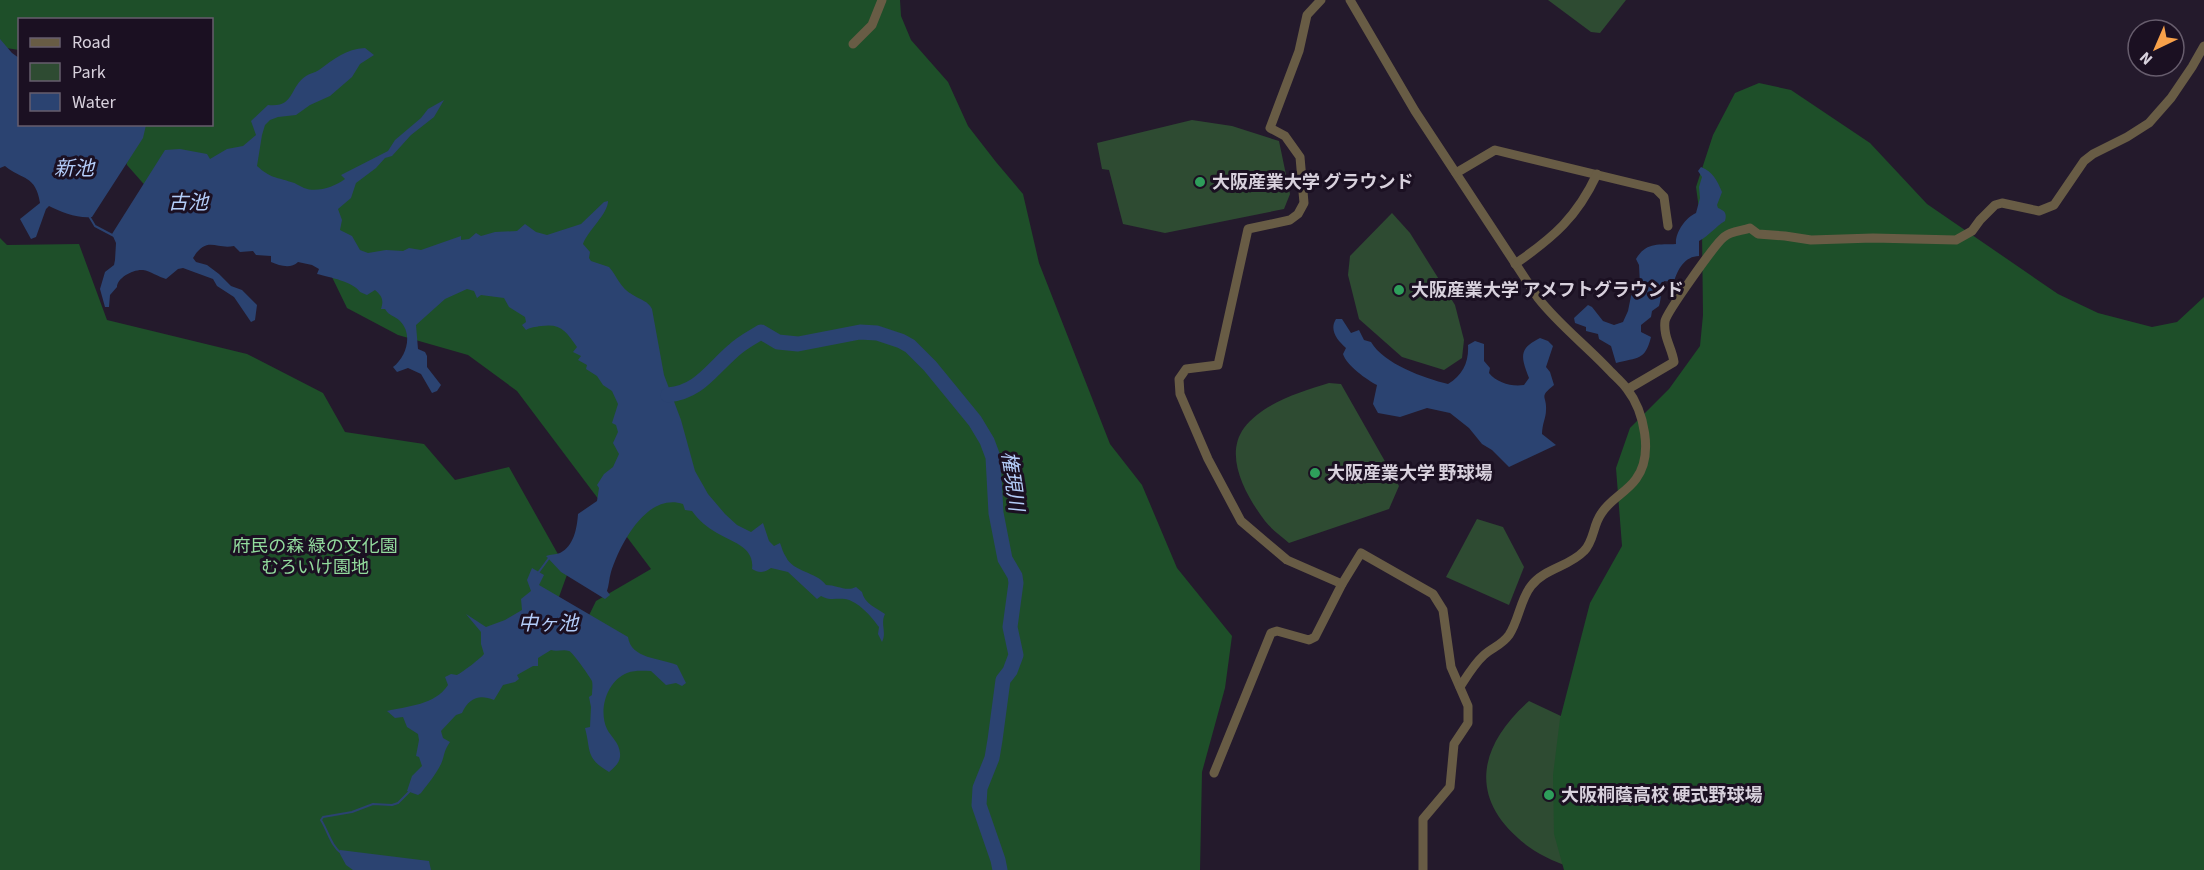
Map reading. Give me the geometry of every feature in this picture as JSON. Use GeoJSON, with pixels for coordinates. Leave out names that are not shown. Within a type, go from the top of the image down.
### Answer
{"type":"FeatureCollection","features":[{"type":"Feature","properties":{"kind":"street"},"geometry":{"type":"LineString","coordinates":[[853,44],[872,25],[882,0]]}},
{"type":"Feature","properties":{"kind":"street"},"geometry":{"type":"LineString","coordinates":[[1321,0],[1307,15],[1299,51],[1270,128],[1285,136],[1300,157],[1304,203],[1298,214],[1290,220],[1248,229],[1218,365],[1186,369],[1179,379],[1180,394],[1208,459],[1241,521],[1287,560],[1342,585]]}},
{"type":"Feature","properties":{"kind":"street"},"geometry":{"type":"LineString","coordinates":[[1350,0],[1415,111],[1548,311],[1628,389],[1640,413],[1646,444],[1642,467],[1636,479],[1601,513],[1590,544],[1584,552],[1573,560],[1546,572],[1532,585],[1524,598],[1516,625],[1507,638],[1499,646],[1486,653],[1470,670],[1460,687]]}},
{"type":"Feature","properties":{"kind":"street"},"geometry":{"type":"LineString","coordinates":[[1628,389],[1674,362],[1665,337],[1665,321],[1671,307],[1710,254],[1724,237],[1732,232],[1750,228],[1758,234],[1811,240],[1873,238],[1956,240],[1972,231],[1995,205],[2002,203],[2039,211],[2054,205],[2084,161],[2149,123],[2171,98],[2204,46]]}},
{"type":"Feature","properties":{"kind":"street"},"geometry":{"type":"LineString","coordinates":[[1456,173],[1495,150],[1597,174],[1656,189],[1664,197],[1668,226]]}},
{"type":"Feature","properties":{"kind":"street"},"geometry":{"type":"LineString","coordinates":[[1515,264],[1548,241],[1576,212],[1597,174]]}},
{"type":"Feature","properties":{"kind":"street"},"geometry":{"type":"LineString","coordinates":[[1214,772],[1271,633],[1277,631],[1309,640],[1315,637],[1361,553],[1433,594],[1443,610],[1451,667],[1468,706],[1468,723],[1454,744],[1450,787],[1423,819],[1423,870]]}},
{"type":"Feature","properties":{"kind":"green space","name":"府民の森 緑の文化園 むろいけ園地"},"geometry":{"type":"Polygon","coordinates":[[[0,0],[900,0],[901,16],[911,40],[948,82],[968,126],[1023,194],[1039,263],[1110,444],[1142,485],[1177,568],[1232,636],[1225,688],[1202,772],[1200,870],[0,870],[0,238],[7,245],[79,244],[107,320],[247,354],[323,393],[345,432],[424,444],[455,480],[509,467],[568,572],[547,630],[576,642],[596,601],[651,569],[517,391],[468,355],[398,335],[347,308],[331,275],[328,236],[164,207],[127,165],[116,126],[213,126],[213,18],[18,18],[18,50],[0,47],[0,0]]]}},
{"type":"Feature","properties":{"kind":"green space"},"geometry":{"type":"Polygon","coordinates":[[[1548,0],[1626,0],[1600,33],[1591,32],[1548,0]]]}},
{"type":"Feature","properties":{"kind":"green space"},"geometry":{"type":"Polygon","coordinates":[[[1759,83],[1791,90],[1870,143],[1927,204],[2058,294],[2098,313],[2152,327],[2177,322],[2204,297],[2204,870],[1564,870],[1554,834],[1553,775],[1560,719],[1590,603],[1622,546],[1616,468],[1630,428],[1669,389],[1700,346],[1703,315],[1702,231],[1696,187],[1713,135],[1735,93],[1759,83]]]}},
{"type":"Feature","properties":{"kind":"green space","name":"大阪産業大学 グラウンド"},"geometry":{"type":"Polygon","coordinates":[[[1192,120],[1232,126],[1279,141],[1290,194],[1284,209],[1165,233],[1123,224],[1109,170],[1102,169],[1097,143],[1192,120]]]}},
{"type":"Feature","properties":{"kind":"green space","name":"大阪産業大学 アメフトグラウンド"},"geometry":{"type":"Polygon","coordinates":[[[1392,213],[1410,233],[1455,305],[1464,340],[1462,358],[1444,370],[1402,357],[1359,319],[1348,275],[1350,256],[1392,213]]]}},
{"type":"Feature","properties":{"kind":"green space","name":"大阪産業大学 野球場"},"geometry":{"type":"Polygon","coordinates":[[[1329,383],[1341,384],[1399,486],[1389,509],[1289,543],[1265,521],[1245,489],[1237,464],[1238,439],[1252,419],[1272,405],[1329,383]]]}},
{"type":"Feature","properties":{"kind":"green space"},"geometry":{"type":"Polygon","coordinates":[[[1477,519],[1503,527],[1524,567],[1509,605],[1446,577],[1477,519]]]}},
{"type":"Feature","properties":{"kind":"green space","name":"大阪桐蔭高校 硬式野球場"},"geometry":{"type":"Polygon","coordinates":[[[1529,701],[1631,749],[1575,870],[1534,851],[1509,830],[1496,812],[1488,793],[1486,775],[1490,756],[1498,737],[1511,719],[1529,701]]]}},
{"type":"Feature","properties":{"kind":"water","name":"新池"},"geometry":{"type":"Polygon","coordinates":[[[0,39],[18,57],[18,126],[146,126],[143,138],[92,217],[64,213],[49,206],[36,237],[31,239],[20,219],[40,203],[35,187],[27,179],[5,166],[0,168],[0,39]]]}},
{"type":"Feature","properties":{"kind":"water","name":"古池"},"geometry":{"type":"Polygon","coordinates":[[[365,48],[374,55],[360,64],[352,77],[330,96],[310,105],[296,115],[278,117],[265,125],[257,166],[270,175],[304,188],[314,190],[331,187],[345,179],[341,175],[388,151],[395,140],[428,109],[444,100],[434,117],[411,135],[392,156],[385,158],[356,183],[351,198],[338,209],[342,220],[340,230],[352,236],[360,250],[368,253],[386,250],[403,251],[409,248],[421,250],[461,236],[461,240],[469,239],[476,233],[481,236],[495,232],[517,231],[525,224],[536,232],[547,235],[581,224],[604,202],[608,201],[605,211],[583,244],[590,252],[591,261],[609,267],[625,289],[646,302],[652,309],[664,375],[681,420],[695,471],[708,494],[737,525],[751,532],[763,523],[769,541],[774,546],[780,543],[789,562],[794,566],[817,577],[826,585],[845,589],[856,587],[862,592],[868,602],[885,614],[882,642],[878,634],[879,627],[859,606],[845,599],[830,599],[821,596],[817,599],[788,572],[771,568],[762,572],[752,569],[750,555],[746,550],[707,526],[692,511],[685,510],[683,504],[670,502],[658,506],[637,523],[615,561],[607,591],[610,595],[605,599],[561,572],[546,556],[560,553],[569,546],[576,531],[578,514],[597,501],[599,488],[597,485],[604,474],[613,467],[619,454],[613,443],[618,432],[616,425],[612,423],[618,404],[612,391],[586,369],[587,365],[578,360],[581,356],[573,352],[577,347],[562,329],[548,325],[526,330],[522,325],[526,322],[525,317],[509,307],[504,298],[481,295],[477,298],[474,291],[467,289],[445,299],[416,325],[418,349],[425,352],[427,367],[441,385],[437,391],[432,393],[421,374],[408,368],[397,372],[393,367],[405,351],[406,332],[400,321],[385,309],[381,309],[381,296],[375,290],[367,295],[347,283],[317,274],[319,269],[312,265],[298,262],[292,266],[282,266],[271,262],[271,256],[256,255],[253,251],[240,252],[234,246],[207,245],[198,251],[193,258],[196,262],[207,265],[231,286],[242,290],[257,305],[255,320],[251,322],[234,297],[217,286],[213,279],[183,268],[178,269],[166,279],[143,270],[130,273],[120,280],[110,295],[109,307],[105,307],[100,289],[105,272],[114,265],[116,243],[112,234],[165,150],[180,149],[207,154],[210,159],[227,149],[243,146],[256,135],[251,121],[268,105],[283,103],[306,76],[340,55],[365,48]]]}},
{"type":"Feature","properties":{"kind":"water"},"geometry":{"type":"Polygon","coordinates":[[[1701,167],[1712,174],[1722,192],[1717,205],[1725,213],[1725,221],[1699,241],[1699,256],[1690,258],[1682,264],[1674,282],[1664,281],[1659,306],[1641,325],[1641,332],[1651,337],[1643,354],[1640,357],[1616,363],[1611,346],[1599,339],[1598,334],[1586,331],[1586,327],[1575,323],[1574,318],[1588,305],[1603,321],[1614,325],[1623,322],[1631,296],[1640,285],[1639,265],[1636,259],[1648,247],[1676,244],[1677,235],[1682,226],[1696,213],[1702,177],[1698,171],[1701,167]]]}},
{"type":"Feature","properties":{"kind":"water"},"geometry":{"type":"Polygon","coordinates":[[[1336,319],[1342,319],[1351,333],[1359,330],[1364,340],[1371,342],[1385,357],[1395,363],[1417,374],[1448,384],[1461,372],[1466,362],[1468,345],[1475,341],[1484,344],[1484,361],[1490,368],[1489,373],[1492,376],[1505,384],[1524,385],[1529,378],[1523,359],[1525,350],[1540,338],[1548,341],[1553,346],[1546,367],[1554,385],[1544,397],[1546,413],[1542,434],[1556,445],[1509,467],[1450,413],[1427,408],[1400,417],[1378,413],[1373,404],[1377,385],[1348,363],[1343,354],[1346,348],[1334,331],[1336,319]]]}},
{"type":"Feature","properties":{"kind":"water","name":"中ヶ池"},"geometry":{"type":"Polygon","coordinates":[[[532,568],[544,575],[539,585],[628,637],[630,644],[640,654],[677,665],[686,683],[682,686],[676,683],[666,685],[651,671],[633,671],[614,682],[606,697],[604,721],[618,746],[620,759],[609,772],[592,758],[585,728],[590,727],[589,697],[592,695],[592,681],[571,652],[551,650],[538,658],[538,666],[533,666],[517,675],[519,679],[515,682],[503,685],[494,700],[484,697],[475,699],[462,713],[456,715],[441,731],[443,738],[450,742],[437,771],[418,795],[407,791],[412,776],[422,766],[419,757],[416,756],[418,734],[407,727],[403,717],[395,718],[387,711],[420,704],[436,697],[448,685],[445,677],[451,674],[457,675],[482,656],[484,654],[481,632],[466,614],[486,627],[522,610],[521,599],[531,591],[527,580],[532,568]]]}},
{"type":"Feature","properties":{"kind":"water"},"geometry":{"type":"Polygon","coordinates":[[[340,850],[429,861],[431,870],[353,870],[346,865],[340,850]]]}},
{"type":"Feature","properties":{"kind":"waterway"},"geometry":{"type":"LineString","coordinates":[[89,216],[95,226],[114,236]]}},
{"type":"Feature","properties":{"kind":"waterway","name":"権現川"},"geometry":{"type":"LineString","coordinates":[[668,395],[688,390],[696,385],[736,348],[761,332],[778,342],[798,344],[860,332],[877,333],[910,346],[930,366],[975,421],[993,457],[996,513],[1005,559],[1015,576],[1016,583],[1010,627],[1016,655],[1010,671],[1003,680],[992,758],[980,788],[979,805],[1000,870]]}},
{"type":"Feature","properties":{"kind":"waterway"},"geometry":{"type":"LineString","coordinates":[[538,573],[549,558]]}},
{"type":"Feature","properties":{"kind":"waterway"},"geometry":{"type":"LineString","coordinates":[[342,854],[330,838],[321,820],[323,817],[352,812],[373,804],[392,805],[398,803],[411,790]]}},
{"type":"Feature","properties":{"kind":"place","name":"大阪産業大学 グラウンド"},"geometry":{"type":"Point","coordinates":[1200,182]}},
{"type":"Feature","properties":{"kind":"place","name":"大阪産業大学 アメフトグラウンド"},"geometry":{"type":"Point","coordinates":[1399,290]}},
{"type":"Feature","properties":{"kind":"place","name":"大阪産業大学 野球場"},"geometry":{"type":"Point","coordinates":[1315,473]}},
{"type":"Feature","properties":{"kind":"place","name":"大阪桐蔭高校 硬式野球場"},"geometry":{"type":"Point","coordinates":[1549,795]}}]}
